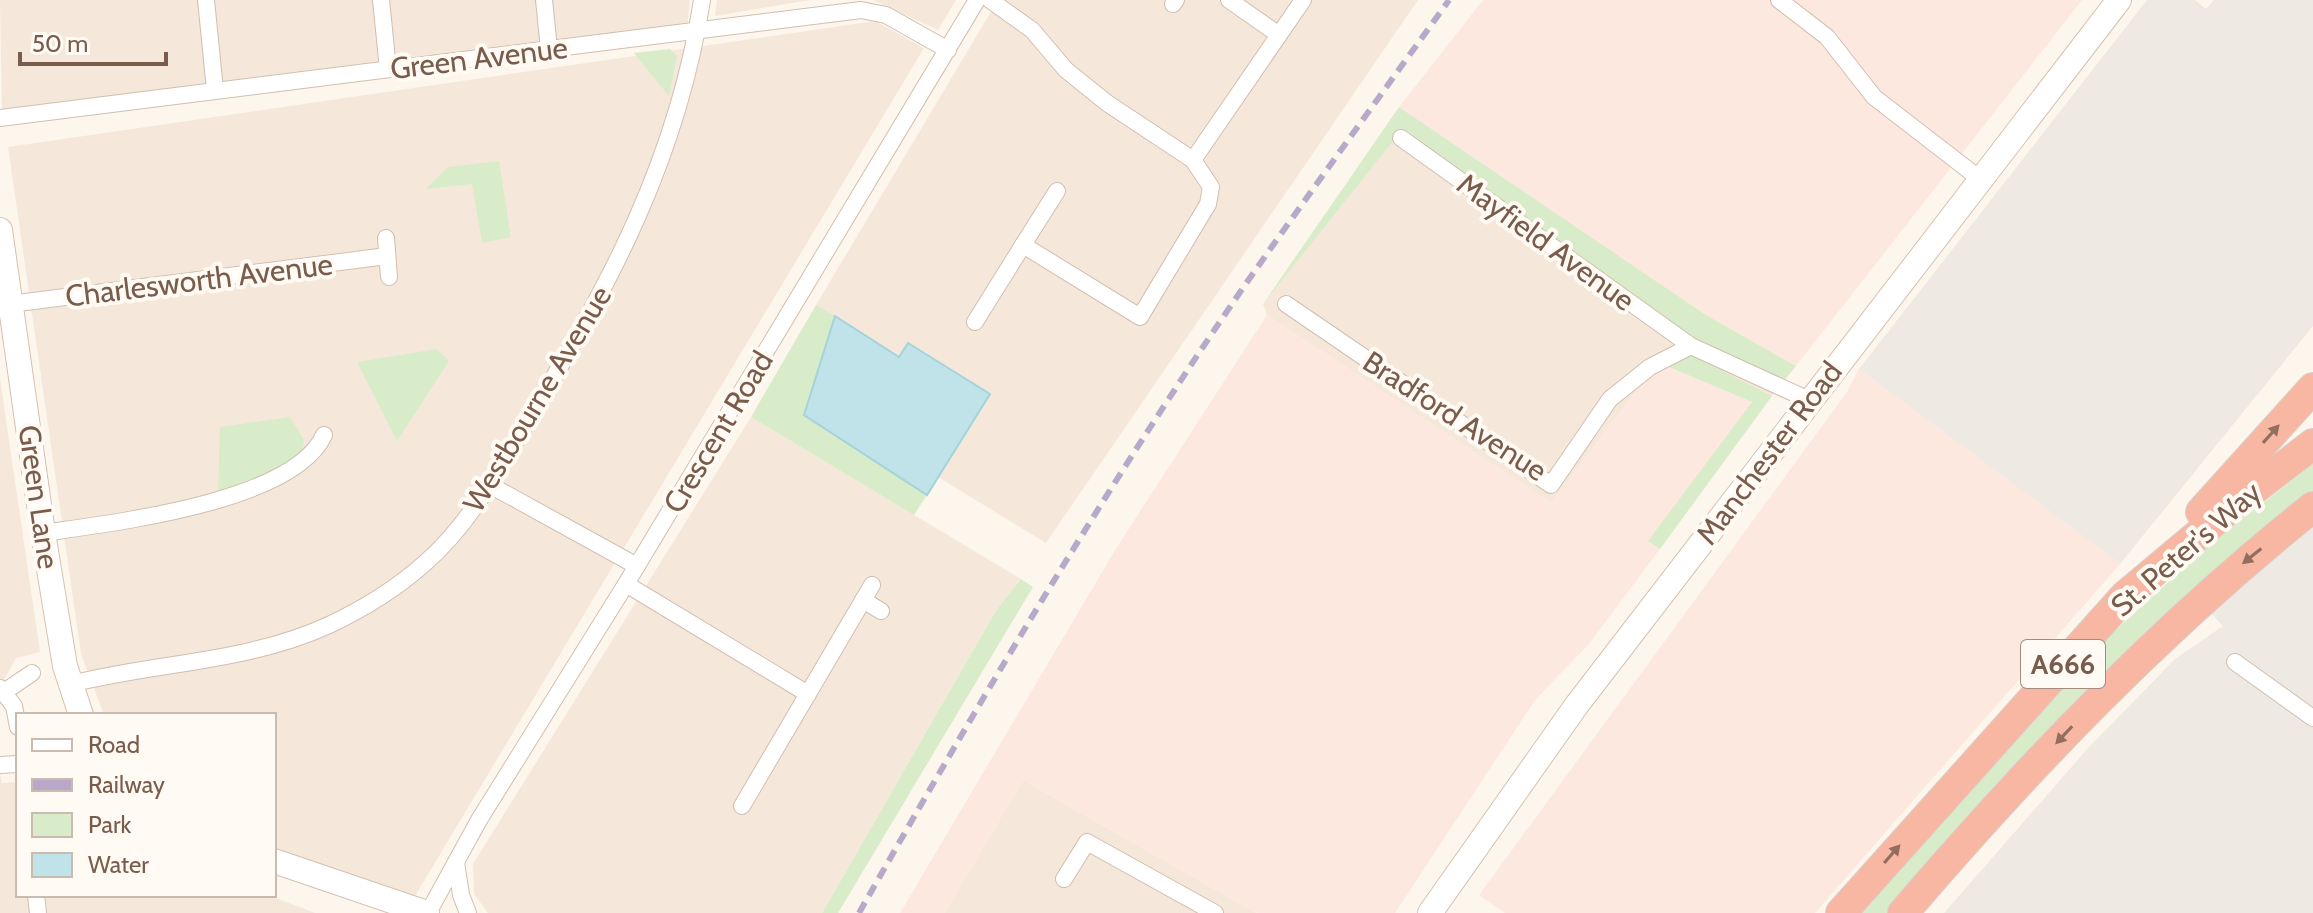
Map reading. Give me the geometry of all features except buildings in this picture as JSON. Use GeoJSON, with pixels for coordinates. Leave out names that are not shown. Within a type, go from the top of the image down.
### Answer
{"type":"FeatureCollection","features":[{"type":"Feature","properties":{"kind":"highway"},"geometry":{"type":"LineString","coordinates":[[2125,596],[2313,388]]}},
{"type":"Feature","properties":{"kind":"highway","name":"St. Peter's Way"},"geometry":{"type":"LineString","coordinates":[[1841,913],[2125,596],[2236,503],[2313,444]]}},
{"type":"Feature","properties":{"kind":"highway","name":"St. Peter's Way"},"geometry":{"type":"LineString","coordinates":[[1903,913],[1969,836],[2119,676],[2238,567],[2313,507]]}},
{"type":"Feature","properties":{"kind":"main road","name":"Manchester Road"},"geometry":{"type":"LineString","coordinates":[[1430,913],[1576,706],[2119,0]]}},
{"type":"Feature","properties":{"kind":"main road","name":"Green Lane"},"geometry":{"type":"LineString","coordinates":[[0,230],[43,533],[71,684],[80,713]]}},
{"type":"Feature","properties":{"kind":"main road"},"geometry":{"type":"LineString","coordinates":[[276,862],[427,913]]}},
{"type":"Feature","properties":{"kind":"street"},"geometry":{"type":"LineString","coordinates":[[206,0],[215,90]]}},
{"type":"Feature","properties":{"kind":"street"},"geometry":{"type":"LineString","coordinates":[[381,0],[388,69]]}},
{"type":"Feature","properties":{"kind":"street"},"geometry":{"type":"LineString","coordinates":[[544,0],[549,49]]}},
{"type":"Feature","properties":{"kind":"street","name":"Westbourne Avenue"},"geometry":{"type":"LineString","coordinates":[[71,684],[238,656],[285,643],[331,624],[374,600],[426,563],[490,485],[579,336],[630,239],[668,146],[702,0]]}},
{"type":"Feature","properties":{"kind":"street","name":"Crescent Road"},"geometry":{"type":"LineString","coordinates":[[427,913],[977,0]]}},
{"type":"Feature","properties":{"kind":"street"},"geometry":{"type":"LineString","coordinates":[[990,0],[1032,30],[1066,70],[1107,103],[1193,160],[1211,187],[1208,204],[1140,317],[1023,245]]}},
{"type":"Feature","properties":{"kind":"street"},"geometry":{"type":"LineString","coordinates":[[1229,0],[1279,35]]}},
{"type":"Feature","properties":{"kind":"street"},"geometry":{"type":"LineString","coordinates":[[1193,160],[1303,0]]}},
{"type":"Feature","properties":{"kind":"street"},"geometry":{"type":"LineString","coordinates":[[1779,0],[1827,37],[1874,97],[1980,179]]}},
{"type":"Feature","properties":{"kind":"street","name":"Green Avenue"},"geometry":{"type":"LineString","coordinates":[[0,118],[886,7],[948,50]]}},
{"type":"Feature","properties":{"kind":"street","name":"Mayfield Avenue"},"geometry":{"type":"LineString","coordinates":[[1401,138],[1691,346]]}},
{"type":"Feature","properties":{"kind":"street"},"geometry":{"type":"LineString","coordinates":[[975,322],[1057,191]]}},
{"type":"Feature","properties":{"kind":"street"},"geometry":{"type":"LineString","coordinates":[[386,238],[389,277]]}},
{"type":"Feature","properties":{"kind":"street","name":"Charlesworth Avenue"},"geometry":{"type":"LineString","coordinates":[[10,304],[387,256]]}},
{"type":"Feature","properties":{"kind":"street","name":"Bradford Avenue"},"geometry":{"type":"LineString","coordinates":[[1286,304],[1551,485],[1610,399],[1650,367],[1691,346]]}},
{"type":"Feature","properties":{"kind":"street"},"geometry":{"type":"LineString","coordinates":[[1691,346],[1765,383],[1809,400]]}},
{"type":"Feature","properties":{"kind":"street"},"geometry":{"type":"LineString","coordinates":[[43,533],[156,516],[215,503],[247,491],[303,460],[319,447],[324,435]]}},
{"type":"Feature","properties":{"kind":"street"},"geometry":{"type":"LineString","coordinates":[[490,485],[637,566]]}},
{"type":"Feature","properties":{"kind":"street"},"geometry":{"type":"LineString","coordinates":[[626,584],[808,694]]}},
{"type":"Feature","properties":{"kind":"street"},"geometry":{"type":"LineString","coordinates":[[742,806],[872,585]]}},
{"type":"Feature","properties":{"kind":"street"},"geometry":{"type":"LineString","coordinates":[[863,600],[881,611]]}},
{"type":"Feature","properties":{"kind":"street"},"geometry":{"type":"LineString","coordinates":[[2235,662],[2313,718]]}},
{"type":"Feature","properties":{"kind":"street"},"geometry":{"type":"LineString","coordinates":[[16,716],[14,706],[2,690],[32,673]]}},
{"type":"Feature","properties":{"kind":"street"},"geometry":{"type":"LineString","coordinates":[[1064,879],[1087,842],[1215,913]]}},
{"type":"Feature","properties":{"kind":"street"},"geometry":{"type":"LineString","coordinates":[[456,862],[461,895],[468,913]]}},
{"type":"Feature","properties":{"kind":"shaded area"},"geometry":{"type":"Polygon","coordinates":[[[0,0],[690,0],[687,28],[2,115],[0,0]]]}},
{"type":"Feature","properties":{"kind":"shaded area"},"geometry":{"type":"Polygon","coordinates":[[[717,0],[810,0],[715,16],[717,0]]]}},
{"type":"Feature","properties":{"kind":"shaded area"},"geometry":{"type":"Polygon","coordinates":[[[873,0],[956,0],[938,30],[873,0]]]}},
{"type":"Feature","properties":{"kind":"shaded area"},"geometry":{"type":"Polygon","coordinates":[[[998,0],[1418,0],[1046,543],[938,477],[990,395],[908,343],[899,357],[816,305],[998,0]]]}},
{"type":"Feature","properties":{"kind":"shaded area"},"geometry":{"type":"Polygon","coordinates":[[[1483,0],[2082,0],[1796,366],[1706,315],[1399,107],[1483,0]]]}},
{"type":"Feature","properties":{"kind":"shaded area"},"geometry":{"type":"Polygon","coordinates":[[[2147,0],[2195,0],[2206,9],[2214,0],[2313,0],[2313,326],[2120,564],[1859,369],[2147,0]]]}},
{"type":"Feature","properties":{"kind":"shaded area"},"geometry":{"type":"Polygon","coordinates":[[[875,21],[924,48],[415,896],[276,849],[276,713],[103,713],[81,654],[8,147],[875,21]]]}},
{"type":"Feature","properties":{"kind":"shaded area"},"geometry":{"type":"Polygon","coordinates":[[[1401,130],[1697,340],[1782,383],[1772,396],[1691,355],[1651,376],[1551,503],[1267,315],[1263,304],[1401,130]]]}},
{"type":"Feature","properties":{"kind":"shaded area"},"geometry":{"type":"Polygon","coordinates":[[[1267,315],[1551,503],[1651,376],[1669,367],[1752,402],[1649,541],[1660,549],[1589,644],[1535,700],[1395,913],[1257,913],[1023,780],[944,913],[900,913],[1117,547],[1267,315]]]}},
{"type":"Feature","properties":{"kind":"shaded area"},"geometry":{"type":"Polygon","coordinates":[[[1859,369],[2120,564],[1815,913],[1505,913],[1479,895],[1847,392],[1859,369]]]}},
{"type":"Feature","properties":{"kind":"shaded area"},"geometry":{"type":"Polygon","coordinates":[[[0,379],[40,652],[16,658],[0,687],[0,379]]]}},
{"type":"Feature","properties":{"kind":"shaded area"},"geometry":{"type":"Polygon","coordinates":[[[751,417],[1021,579],[997,609],[822,913],[488,913],[474,894],[473,864],[751,417]]]}},
{"type":"Feature","properties":{"kind":"shaded area"},"geometry":{"type":"Polygon","coordinates":[[[2313,527],[2313,913],[1944,913],[2089,747],[2175,659],[2223,626],[2210,612],[2313,527]]]}},
{"type":"Feature","properties":{"kind":"shaded area"},"geometry":{"type":"Polygon","coordinates":[[[0,771],[2,783],[16,782],[16,897],[273,897],[315,913],[0,913],[0,771]]]}},
{"type":"Feature","properties":{"kind":"shaded area"},"geometry":{"type":"Polygon","coordinates":[[[1023,780],[1257,913],[944,913],[1023,780]]]}},
{"type":"Feature","properties":{"kind":"green space"},"geometry":{"type":"Polygon","coordinates":[[[670,49],[677,56],[669,96],[634,53],[670,49]]]}},
{"type":"Feature","properties":{"kind":"green space"},"geometry":{"type":"Polygon","coordinates":[[[1399,107],[1706,315],[1796,366],[1782,383],[1697,340],[1401,131],[1263,304],[1399,107]]]}},
{"type":"Feature","properties":{"kind":"green space"},"geometry":{"type":"Polygon","coordinates":[[[499,161],[511,237],[482,243],[472,184],[426,189],[448,167],[499,161]]]}},
{"type":"Feature","properties":{"kind":"green space"},"geometry":{"type":"Polygon","coordinates":[[[816,305],[835,316],[804,415],[927,495],[914,515],[751,417],[816,305]]]}},
{"type":"Feature","properties":{"kind":"green space"},"geometry":{"type":"Polygon","coordinates":[[[437,349],[449,361],[397,441],[357,362],[437,349]]]}},
{"type":"Feature","properties":{"kind":"green space"},"geometry":{"type":"Polygon","coordinates":[[[1691,355],[1772,396],[1660,549],[1648,541],[1752,402],[1669,367],[1691,355]]]}},
{"type":"Feature","properties":{"kind":"green space"},"geometry":{"type":"Polygon","coordinates":[[[290,417],[304,440],[302,454],[254,480],[218,494],[220,427],[290,417]]]}},
{"type":"Feature","properties":{"kind":"green space"},"geometry":{"type":"Polygon","coordinates":[[[2313,464],[2313,492],[2192,591],[2092,685],[2032,748],[1890,913],[1860,913],[2107,638],[2209,545],[2313,464]]]}},
{"type":"Feature","properties":{"kind":"green space"},"geometry":{"type":"Polygon","coordinates":[[[1021,579],[1033,587],[838,913],[822,913],[997,609],[1021,579]]]}},
{"type":"Feature","properties":{"kind":"water"},"geometry":{"type":"Polygon","coordinates":[[[835,316],[899,357],[908,343],[990,394],[927,495],[804,415],[835,316]]]}},
{"type":"Feature","properties":{"kind":"railway"},"geometry":{"type":"LineString","coordinates":[[859,913],[998,674],[1143,438],[1245,285],[1449,0]]}}]}
